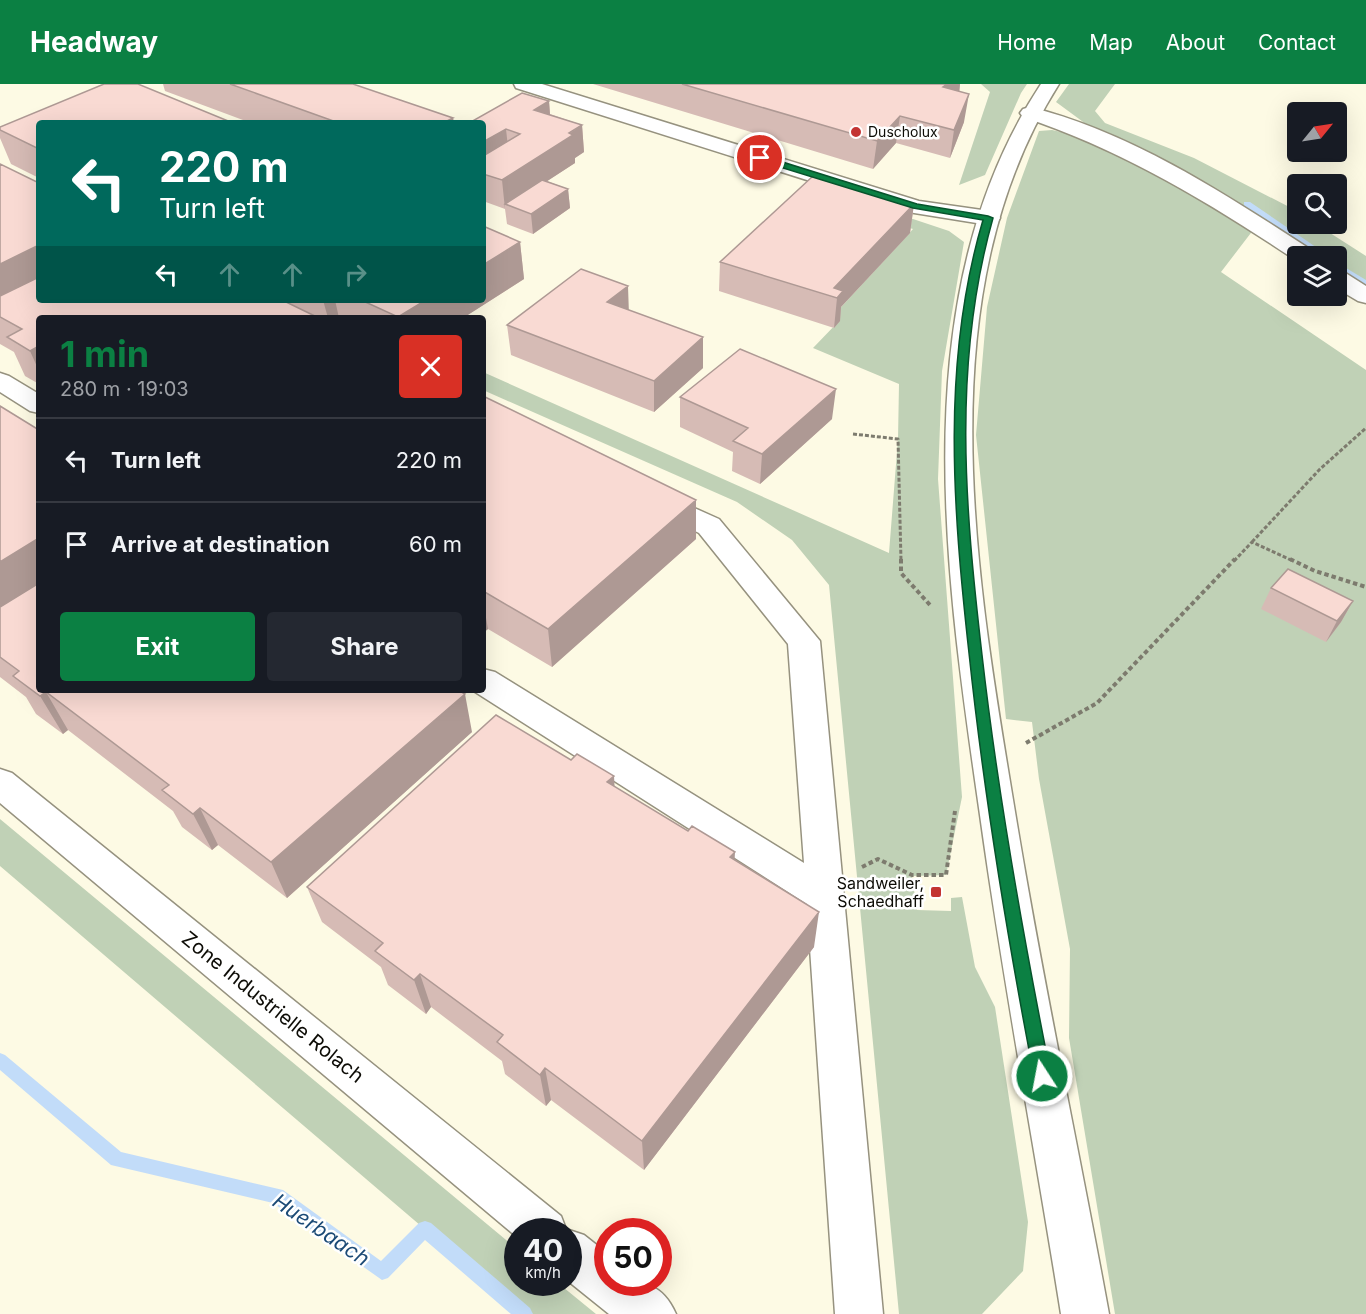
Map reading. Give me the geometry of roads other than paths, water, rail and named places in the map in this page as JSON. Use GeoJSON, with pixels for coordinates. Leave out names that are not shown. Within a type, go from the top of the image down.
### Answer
{"type":"FeatureCollection","features":[{"type":"Feature","properties":{"kind":"main road"},"geometry":{"type":"LineString","coordinates":[[523,84],[916,207],[988,218]]}},
{"type":"Feature","properties":{"kind":"main road"},"geometry":{"type":"LineString","coordinates":[[1050,84],[1030,113],[988,218],[979,251],[967,315],[958,425],[962,538],[986,741],[1022,969],[1063,1182],[1085,1314]]}},
{"type":"Feature","properties":{"kind":"main road"},"geometry":{"type":"LineString","coordinates":[[1030,113],[1064,122],[1139,156],[1290,246]]}},
{"type":"Feature","properties":{"kind":"main road"},"geometry":{"type":"LineString","coordinates":[[1347,284],[1366,296]]}},
{"type":"Feature","properties":{"kind":"main road"},"geometry":{"type":"LineString","coordinates":[[0,381],[36,403]]}},
{"type":"Feature","properties":{"kind":"main road"},"geometry":{"type":"LineString","coordinates":[[623,484],[710,526],[804,641],[859,1314]]}},
{"type":"Feature","properties":{"kind":"main road"},"geometry":{"type":"LineString","coordinates":[[486,683],[824,881]]}},
{"type":"Feature","properties":{"kind":"main road","name":"Zone Industrielle Rolach"},"geometry":{"type":"LineString","coordinates":[[0,783],[528,1218]]}},
{"type":"Feature","properties":{"kind":"main road"},"geometry":{"type":"LineString","coordinates":[[582,1262],[627,1299],[652,1314]]}},
{"type":"Feature","properties":{"kind":"waterway"},"geometry":{"type":"LineString","coordinates":[[1247,204],[1310,246]]}},
{"type":"Feature","properties":{"kind":"waterway"},"geometry":{"type":"LineString","coordinates":[[1347,271],[1366,284]]}},
{"type":"Feature","properties":{"kind":"waterway","name":"Huerbaach"},"geometry":{"type":"LineString","coordinates":[[0,1060],[117,1159],[277,1196],[382,1272],[425,1229],[524,1314]]}},
{"type":"Feature","properties":{"kind":"place","name":"Duscholux"},"geometry":{"type":"Point","coordinates":[856,132]}},
{"type":"Feature","properties":{"kind":"place","name":"Sandweiler, Schaedhaff"},"geometry":{"type":"Point","coordinates":[936,892]}}]}
